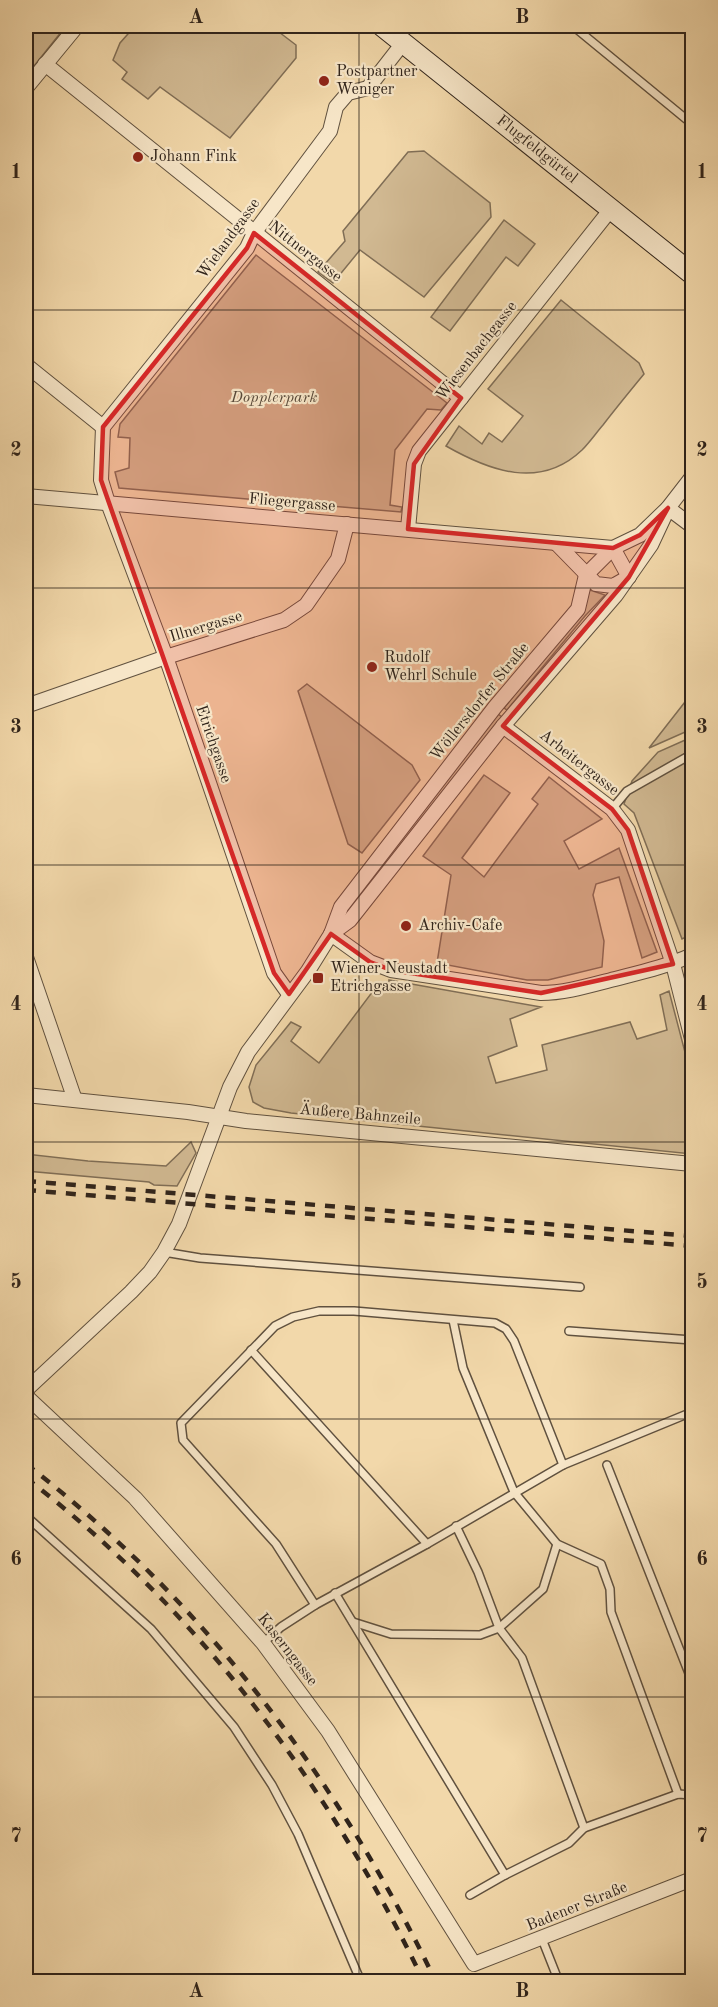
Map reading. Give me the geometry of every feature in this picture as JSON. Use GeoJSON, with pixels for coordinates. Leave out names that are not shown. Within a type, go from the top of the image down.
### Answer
{"type":"FeatureCollection","features":[{"type":"Feature","properties":{"kind":"street"},"geometry":{"type":"LineString","coordinates":[[26,88],[77,26]]}},
{"type":"Feature","properties":{"kind":"street","name":"Flugfeldgürtel"},"geometry":{"type":"LineString","coordinates":[[382,26],[693,274]]}},
{"type":"Feature","properties":{"kind":"street","name":"Wielandgasse"},"geometry":{"type":"LineString","coordinates":[[103,427],[247,248],[254,233],[330,131],[336,107],[348,93],[369,88],[403,43]]}},
{"type":"Feature","properties":{"kind":"street","name":"Nittnergasse"},"geometry":{"type":"LineString","coordinates":[[45,64],[461,398]]}},
{"type":"Feature","properties":{"kind":"street","name":"Wiesenbachgasse"},"geometry":{"type":"LineString","coordinates":[[408,529],[414,464],[419,451],[611,209]]}},
{"type":"Feature","properties":{"kind":"street"},"geometry":{"type":"LineString","coordinates":[[26,365],[103,427],[101,480],[108,503]]}},
{"type":"Feature","properties":{"kind":"street","name":"Wöllersdorfer Straße"},"geometry":{"type":"LineString","coordinates":[[26,1390],[131,1292],[150,1272],[164,1252],[179,1224],[230,1087],[248,1052],[308,971],[331,934],[341,907],[495,707],[578,609],[586,575],[613,548],[639,535],[668,508],[693,477]]}},
{"type":"Feature","properties":{"kind":"street","name":"Fliegergasse"},"geometry":{"type":"LineString","coordinates":[[26,496],[613,548]]}},
{"type":"Feature","properties":{"kind":"street","name":"Etrichgasse"},"geometry":{"type":"LineString","coordinates":[[108,503],[166,657],[274,972],[290,994]]}},
{"type":"Feature","properties":{"kind":"street"},"geometry":{"type":"LineString","coordinates":[[668,508],[693,526]]}},
{"type":"Feature","properties":{"kind":"street","name":"Wöllersdorfer Straße"},"geometry":{"type":"LineString","coordinates":[[331,934],[350,920],[503,726],[629,577],[651,545],[668,508]]}},
{"type":"Feature","properties":{"kind":"street","name":"Illnergasse"},"geometry":{"type":"LineString","coordinates":[[26,706],[166,657],[284,620],[306,605],[338,559],[347,524]]}},
{"type":"Feature","properties":{"kind":"street"},"geometry":{"type":"LineString","coordinates":[[556,543],[596,584],[613,586],[629,577],[613,548]]}},
{"type":"Feature","properties":{"kind":"street","name":"Arbeitergasse"},"geometry":{"type":"LineString","coordinates":[[503,726],[612,809],[628,830],[673,964],[693,1039]]}},
{"type":"Feature","properties":{"kind":"street"},"geometry":{"type":"LineString","coordinates":[[331,934],[370,962],[391,970],[541,993],[558,993],[673,964],[693,955]]}},
{"type":"Feature","properties":{"kind":"street"},"geometry":{"type":"LineString","coordinates":[[26,957],[75,1100]]}},
{"type":"Feature","properties":{"kind":"street","name":"Äußere Bahnzeile"},"geometry":{"type":"LineString","coordinates":[[26,1095],[258,1122],[693,1164]]}},
{"type":"Feature","properties":{"kind":"street","name":"Kaserngasse"},"geometry":{"type":"LineString","coordinates":[[26,1396],[135,1498],[263,1643],[328,1731],[474,1964]]}},
{"type":"Feature","properties":{"kind":"street","name":"Badener Straße"},"geometry":{"type":"LineString","coordinates":[[474,1964],[693,1879]]}},
{"type":"Feature","properties":{"kind":"lane"},"geometry":{"type":"LineString","coordinates":[[573,26],[686,118],[693,120]]}},
{"type":"Feature","properties":{"kind":"lane"},"geometry":{"type":"LineString","coordinates":[[612,809],[627,791],[693,754]]}},
{"type":"Feature","properties":{"kind":"lane"},"geometry":{"type":"LineString","coordinates":[[164,1252],[212,1259],[580,1287]]}},
{"type":"Feature","properties":{"kind":"lane"},"geometry":{"type":"LineString","coordinates":[[315,1605],[276,1544],[183,1440],[181,1423],[275,1326],[293,1317],[320,1311],[354,1311],[495,1323],[506,1329],[514,1341],[562,1465]]}},
{"type":"Feature","properties":{"kind":"lane"},"geometry":{"type":"LineString","coordinates":[[453,1320],[463,1368],[514,1492],[557,1544],[601,1564],[610,1589],[611,1612],[678,1794]]}},
{"type":"Feature","properties":{"kind":"lane"},"geometry":{"type":"LineString","coordinates":[[569,1331],[693,1340]]}},
{"type":"Feature","properties":{"kind":"lane"},"geometry":{"type":"LineString","coordinates":[[251,1350],[427,1544]]}},
{"type":"Feature","properties":{"kind":"lane"},"geometry":{"type":"LineString","coordinates":[[263,1643],[281,1627],[335,1593],[427,1544],[562,1465],[693,1412]]}},
{"type":"Feature","properties":{"kind":"lane"},"geometry":{"type":"LineString","coordinates":[[607,1466],[693,1681]]}},
{"type":"Feature","properties":{"kind":"lane"},"geometry":{"type":"LineString","coordinates":[[26,1516],[151,1629],[234,1727],[272,1785],[298,1834],[361,1982]]}},
{"type":"Feature","properties":{"kind":"lane"},"geometry":{"type":"LineString","coordinates":[[456,1526],[478,1572],[499,1628],[522,1658],[584,1828]]}},
{"type":"Feature","properties":{"kind":"lane"},"geometry":{"type":"LineString","coordinates":[[353,1622],[391,1634],[480,1635],[499,1628],[543,1589],[557,1544]]}},
{"type":"Feature","properties":{"kind":"lane"},"geometry":{"type":"LineString","coordinates":[[335,1593],[505,1875]]}},
{"type":"Feature","properties":{"kind":"lane"},"geometry":{"type":"LineString","coordinates":[[470,1895],[569,1844],[584,1828],[678,1794],[693,1795]]}},
{"type":"Feature","properties":{"kind":"lane"},"geometry":{"type":"LineString","coordinates":[[542,1939],[559,1982]]}},
{"type":"Feature","properties":{"kind":"highlighted area"},"geometry":{"type":"Polygon","coordinates":[[[254,233],[461,398],[414,464],[408,529],[613,548],[640,535],[668,508],[629,577],[503,726],[612,809],[628,830],[673,964],[541,993],[391,970],[370,962],[331,934],[289,994],[274,973],[101,480],[103,427],[247,248],[254,233]]]}},
{"type":"Feature","properties":{"kind":"green space"},"geometry":{"type":"Polygon","coordinates":[[[26,26],[66,26],[26,76],[26,26]]]}},
{"type":"Feature","properties":{"kind":"green space"},"geometry":{"type":"Polygon","coordinates":[[[135,26],[271,26],[296,45],[296,58],[230,138],[160,87],[148,99],[122,79],[127,72],[113,60],[120,43],[135,26]]]}},
{"type":"Feature","properties":{"kind":"green space"},"geometry":{"type":"Polygon","coordinates":[[[424,151],[490,203],[491,217],[424,297],[360,250],[333,283],[318,272],[345,241],[343,231],[408,152],[424,151]]]}},
{"type":"Feature","properties":{"kind":"green space"},"geometry":{"type":"Polygon","coordinates":[[[504,220],[535,244],[518,266],[506,257],[450,331],[431,317],[504,220]]]}},
{"type":"Feature","properties":{"kind":"green space","name":"Dopplerpark"},"geometry":{"type":"Polygon","coordinates":[[[256,255],[447,403],[441,410],[427,409],[395,450],[390,505],[402,507],[401,512],[119,488],[115,472],[129,468],[130,438],[118,437],[120,424],[256,255]]]}},
{"type":"Feature","properties":{"kind":"green space"},"geometry":{"type":"Polygon","coordinates":[[[561,300],[639,363],[644,374],[582,450],[566,462],[549,470],[532,473],[497,469],[446,446],[459,426],[482,444],[489,433],[502,442],[523,416],[488,389],[561,300]]]}},
{"type":"Feature","properties":{"kind":"green space"},"geometry":{"type":"Polygon","coordinates":[[[590,590],[605,595],[507,710],[504,708],[578,616],[590,590]]]}},
{"type":"Feature","properties":{"kind":"green space"},"geometry":{"type":"Polygon","coordinates":[[[307,684],[412,765],[420,780],[362,853],[348,844],[298,691],[307,684]]]}},
{"type":"Feature","properties":{"kind":"green space"},"geometry":{"type":"Polygon","coordinates":[[[692,693],[692,729],[649,748],[692,693]]]}},
{"type":"Feature","properties":{"kind":"green space"},"geometry":{"type":"Polygon","coordinates":[[[498,714],[502,717],[345,916],[342,914],[498,714]]]}},
{"type":"Feature","properties":{"kind":"green space"},"geometry":{"type":"Polygon","coordinates":[[[692,737],[692,934],[682,939],[634,813],[624,804],[632,781],[658,752],[692,737]]]}},
{"type":"Feature","properties":{"kind":"green space"},"geometry":{"type":"Polygon","coordinates":[[[484,775],[510,793],[462,858],[484,877],[538,804],[532,799],[549,777],[602,819],[564,841],[579,869],[619,848],[657,952],[642,958],[619,877],[596,884],[593,895],[604,941],[602,967],[548,980],[527,980],[437,963],[451,875],[423,856],[484,775]]]}},
{"type":"Feature","properties":{"kind":"green space"},"geometry":{"type":"Polygon","coordinates":[[[389,980],[541,1007],[510,1019],[517,1046],[488,1057],[496,1083],[547,1070],[542,1045],[630,1022],[637,1039],[667,1030],[660,995],[669,991],[692,1079],[688,1084],[692,1103],[692,1154],[291,1113],[264,1108],[253,1102],[249,1087],[256,1065],[291,1022],[301,1027],[291,1041],[319,1063],[376,987],[388,989],[389,980]]]}},
{"type":"Feature","properties":{"kind":"green space"},"geometry":{"type":"Polygon","coordinates":[[[191,1142],[196,1153],[177,1186],[26,1171],[26,1154],[166,1166],[191,1142]]]}},
{"type":"Feature","properties":{"kind":"railway"},"geometry":{"type":"LineString","coordinates":[[26,1181],[692,1236]]}},
{"type":"Feature","properties":{"kind":"railway"},"geometry":{"type":"LineString","coordinates":[[26,1190],[692,1246]]}},
{"type":"Feature","properties":{"kind":"railway"},"geometry":{"type":"LineString","coordinates":[[26,1464],[90,1517],[151,1574],[208,1635],[261,1699],[311,1766],[356,1835],[398,1908],[436,1982]]}},
{"type":"Feature","properties":{"kind":"railway"},"geometry":{"type":"LineString","coordinates":[[26,1478],[89,1529],[148,1585],[203,1644],[255,1706],[303,1772],[347,1840],[424,1982]]}},
{"type":"Feature","properties":{"kind":"place","name":"Postpartner Weniger"},"geometry":{"type":"Point","coordinates":[324,81]}},
{"type":"Feature","properties":{"kind":"place","name":"Johann Fink"},"geometry":{"type":"Point","coordinates":[138,157]}},
{"type":"Feature","properties":{"kind":"place","name":"Rudolf Wehrl Schule"},"geometry":{"type":"Point","coordinates":[372,667]}},
{"type":"Feature","properties":{"kind":"place","name":"Archiv-Cafe"},"geometry":{"type":"Point","coordinates":[406,926]}},
{"type":"Feature","properties":{"kind":"place","name":"Wiener Neustadt Etrichgasse"},"geometry":{"type":"Point","coordinates":[318,978]}}]}
